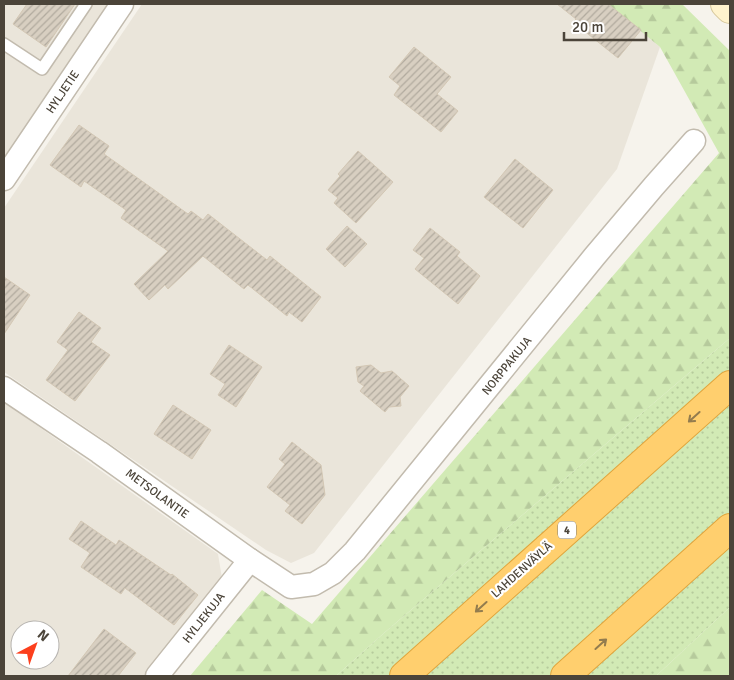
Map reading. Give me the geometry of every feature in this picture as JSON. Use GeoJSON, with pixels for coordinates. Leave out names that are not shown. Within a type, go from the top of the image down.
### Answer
{"type":"FeatureCollection","features":[{"type":"Feature","properties":{"kind":"highway","name":"LAHDENVÄYLÄ"},"geometry":{"type":"LineString","coordinates":[[404,676],[730,385]]}},
{"type":"Feature","properties":{"kind":"highway"},"geometry":{"type":"LineString","coordinates":[[565,676],[730,528]]}},
{"type":"Feature","properties":{"kind":"street","name":"HYLJETIE"},"geometry":{"type":"LineString","coordinates":[[4,179],[122,4]]}},
{"type":"Feature","properties":{"kind":"street"},"geometry":{"type":"LineString","coordinates":[[725,4],[730,9]]}},
{"type":"Feature","properties":{"kind":"street","name":"NORPPAKUJA"},"geometry":{"type":"LineString","coordinates":[[314,584],[333,573],[355,551],[594,257],[694,141]]}},
{"type":"Feature","properties":{"kind":"street","name":"METSOLANTIE"},"geometry":{"type":"LineString","coordinates":[[4,388],[99,452],[290,587],[314,584]]}},
{"type":"Feature","properties":{"kind":"street","name":"HYLJEKUJA"},"geometry":{"type":"LineString","coordinates":[[158,676],[250,560]]}},
{"type":"Feature","properties":{"kind":"lane"},"geometry":{"type":"LineString","coordinates":[[4,44],[42,69],[86,4]]}},
{"type":"Feature","properties":{"kind":"shaded area"},"geometry":{"type":"Polygon","coordinates":[[[4,4],[109,4],[4,160],[4,4]]]}},
{"type":"Feature","properties":{"kind":"shaded area"},"geometry":{"type":"Polygon","coordinates":[[[142,4],[608,4],[660,47],[617,169],[314,553],[291,563],[266,550],[4,372],[4,208],[142,4]]]}},
{"type":"Feature","properties":{"kind":"shaded area"},"geometry":{"type":"Polygon","coordinates":[[[4,402],[218,554],[222,578],[209,598],[145,676],[4,676],[4,402]]]}},
{"type":"Feature","properties":{"kind":"green space"},"geometry":{"type":"Polygon","coordinates":[[[608,4],[682,4],[730,51],[730,338],[336,676],[190,676],[262,590],[312,624],[719,153],[660,47],[608,4]]]}},
{"type":"Feature","properties":{"kind":"green space"},"geometry":{"type":"Polygon","coordinates":[[[730,338],[730,607],[656,676],[336,676],[384,633],[730,338]]]}},
{"type":"Feature","properties":{"kind":"green space"},"geometry":{"type":"Polygon","coordinates":[[[730,607],[730,676],[656,676],[730,607]]]}},
{"type":"Feature","properties":{"kind":"building"},"geometry":{"type":"Polygon","coordinates":[[[27,4],[75,4],[46,47],[13,24],[27,4]]]}},
{"type":"Feature","properties":{"kind":"building"},"geometry":{"type":"Polygon","coordinates":[[[557,4],[608,4],[641,30],[618,58],[573,22],[576,19],[557,4]]]}},
{"type":"Feature","properties":{"kind":"building"},"geometry":{"type":"Polygon","coordinates":[[[414,47],[451,77],[437,94],[458,111],[441,132],[394,95],[400,86],[389,77],[414,47]]]}},
{"type":"Feature","properties":{"kind":"building"},"geometry":{"type":"Polygon","coordinates":[[[79,125],[109,146],[104,154],[188,214],[191,211],[203,220],[208,214],[267,260],[270,256],[321,297],[302,322],[289,312],[287,316],[248,285],[244,289],[203,256],[168,289],[165,285],[149,300],[134,284],[168,251],[121,218],[126,210],[84,181],[81,187],[50,165],[79,125]]]}},
{"type":"Feature","properties":{"kind":"building"},"geometry":{"type":"Polygon","coordinates":[[[358,151],[393,182],[356,223],[334,203],[338,198],[328,190],[340,176],[338,174],[358,151]]]}},
{"type":"Feature","properties":{"kind":"building"},"geometry":{"type":"Polygon","coordinates":[[[515,159],[553,190],[523,228],[484,197],[515,159]]]}},
{"type":"Feature","properties":{"kind":"building"},"geometry":{"type":"Polygon","coordinates":[[[347,226],[367,244],[345,267],[326,249],[347,226]]]}},
{"type":"Feature","properties":{"kind":"building"},"geometry":{"type":"Polygon","coordinates":[[[430,228],[460,252],[457,256],[480,276],[458,304],[415,269],[424,258],[413,250],[430,228]]]}},
{"type":"Feature","properties":{"kind":"building"},"geometry":{"type":"Polygon","coordinates":[[[4,277],[30,295],[4,334],[4,277]]]}},
{"type":"Feature","properties":{"kind":"building"},"geometry":{"type":"Polygon","coordinates":[[[79,312],[101,328],[91,342],[110,355],[75,401],[46,380],[68,350],[57,342],[79,312]]]}},
{"type":"Feature","properties":{"kind":"building"},"geometry":{"type":"Polygon","coordinates":[[[229,345],[262,367],[236,407],[218,395],[225,384],[210,374],[229,345]]]}},
{"type":"Feature","properties":{"kind":"building"},"geometry":{"type":"Polygon","coordinates":[[[371,365],[381,373],[392,371],[409,386],[400,397],[401,406],[389,407],[385,412],[360,391],[364,386],[358,382],[356,367],[371,365]]]}},
{"type":"Feature","properties":{"kind":"building"},"geometry":{"type":"Polygon","coordinates":[[[173,405],[211,430],[192,459],[154,434],[173,405]]]}},
{"type":"Feature","properties":{"kind":"building"},"geometry":{"type":"Polygon","coordinates":[[[292,442],[321,465],[325,495],[302,524],[285,511],[290,505],[267,487],[285,464],[279,459],[292,442]]]}},
{"type":"Feature","properties":{"kind":"building"},"geometry":{"type":"Polygon","coordinates":[[[81,521],[116,545],[119,540],[172,574],[198,595],[174,625],[125,588],[121,594],[81,567],[90,553],[69,539],[81,521]]]}},
{"type":"Feature","properties":{"kind":"building"},"geometry":{"type":"Polygon","coordinates":[[[104,629],[136,653],[118,676],[68,676],[104,629]]]}}]}
